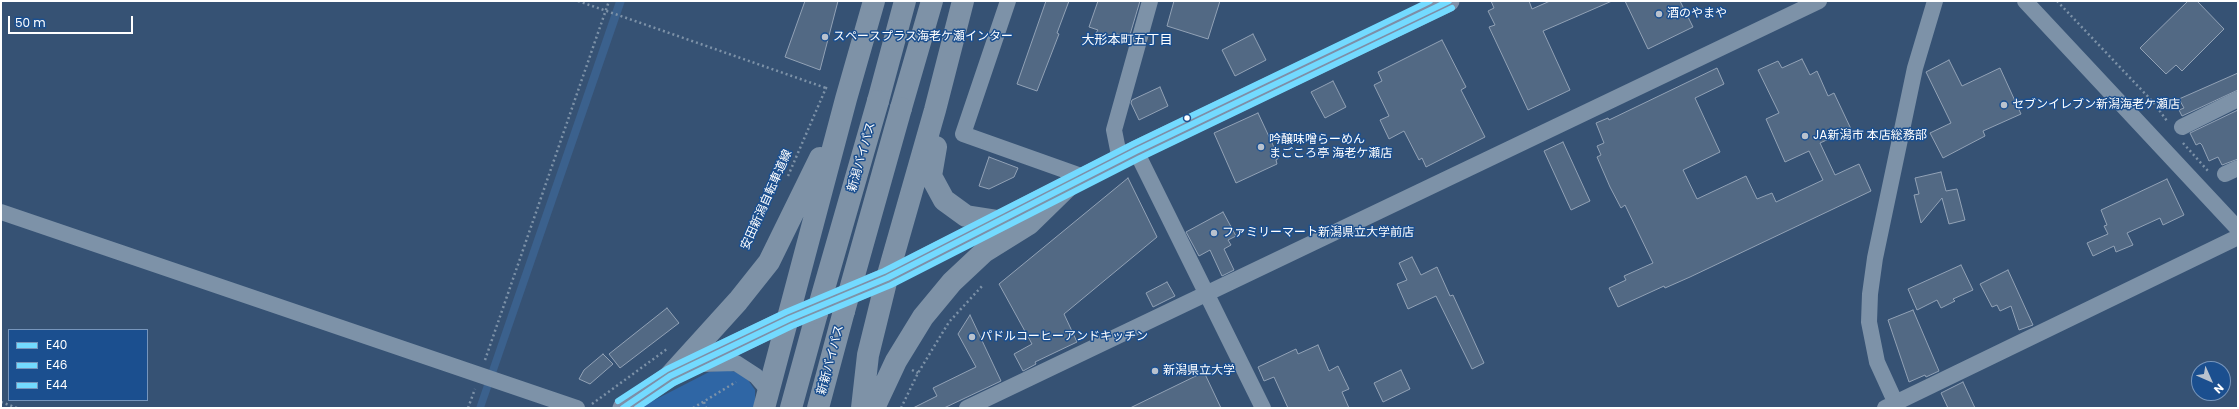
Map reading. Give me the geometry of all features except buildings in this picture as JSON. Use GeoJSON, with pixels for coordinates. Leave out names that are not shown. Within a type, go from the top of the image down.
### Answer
{"type":"FeatureCollection","features":[{"type":"Feature","properties":{"kind":"highway","name":"新潟バイパス"},"geometry":{"type":"LineString","coordinates":[[791,408],[905,1]]}},
{"type":"Feature","properties":{"kind":"highway","name":"新潟バイパス"},"geometry":{"type":"LineString","coordinates":[[844,311],[932,1]]}},
{"type":"Feature","properties":{"kind":"highway"},"geometry":{"type":"LineString","coordinates":[[964,1],[931,176],[944,200],[966,216],[998,220]]}},
{"type":"Feature","properties":{"kind":"highway"},"geometry":{"type":"LineString","coordinates":[[862,408],[868,355],[887,278],[935,110],[964,1]]}},
{"type":"Feature","properties":{"kind":"highway"},"geometry":{"type":"LineString","coordinates":[[670,376],[738,301],[769,262],[838,99],[871,4]]}},
{"type":"Feature","properties":{"kind":"highway"},"geometry":{"type":"LineString","coordinates":[[767,400],[789,319],[838,99]]}},
{"type":"Feature","properties":{"kind":"highway"},"geometry":{"type":"LineString","coordinates":[[874,408],[896,361],[923,317],[952,282],[984,252],[1030,224],[1077,181]]}},
{"type":"Feature","properties":{"kind":"highway","name":"新新バイパス"},"geometry":{"type":"LineString","coordinates":[[818,408],[844,311]]}},
{"type":"Feature","properties":{"kind":"main road"},"geometry":{"type":"LineString","coordinates":[[623,408],[670,376],[694,364],[789,319],[887,278],[1077,181],[1449,1]]}},
{"type":"Feature","properties":{"kind":"street"},"geometry":{"type":"LineString","coordinates":[[1008,1],[963,134],[1077,181]]}},
{"type":"Feature","properties":{"kind":"street"},"geometry":{"type":"LineString","coordinates":[[1150,1],[1114,130],[1205,296],[1263,408]]}},
{"type":"Feature","properties":{"kind":"street"},"geometry":{"type":"LineString","coordinates":[[967,408],[1205,296],[1819,1]]}},
{"type":"Feature","properties":{"kind":"street"},"geometry":{"type":"LineString","coordinates":[[1935,1],[1915,68],[1875,258],[1870,294],[1869,322],[1877,362],[1893,407],[2238,237]]}},
{"type":"Feature","properties":{"kind":"street"},"geometry":{"type":"LineString","coordinates":[[2025,1],[2238,229]]}},
{"type":"Feature","properties":{"kind":"street"},"geometry":{"type":"LineString","coordinates":[[2178,131],[2238,100]]}},
{"type":"Feature","properties":{"kind":"street"},"geometry":{"type":"LineString","coordinates":[[1,212],[577,408]]}},
{"type":"Feature","properties":{"kind":"street"},"geometry":{"type":"LineString","coordinates":[[694,364],[736,363],[756,376],[767,400]]}},
{"type":"Feature","properties":{"kind":"path"},"geometry":{"type":"LineString","coordinates":[[578,1],[826,88],[838,99]]}},
{"type":"Feature","properties":{"kind":"path"},"geometry":{"type":"LineString","coordinates":[[468,408],[488,377],[609,1]]}},
{"type":"Feature","properties":{"kind":"path"},"geometry":{"type":"LineString","coordinates":[[2057,1],[2154,103],[2178,131],[2225,172]]}},
{"type":"Feature","properties":{"kind":"path","name":"安田新潟自転車道線"},"geometry":{"type":"LineString","coordinates":[[785,183],[826,88]]}},
{"type":"Feature","properties":{"kind":"path"},"geometry":{"type":"LineString","coordinates":[[901,408],[918,373],[949,322],[983,285]]}},
{"type":"Feature","properties":{"kind":"path"},"geometry":{"type":"LineString","coordinates":[[587,408],[672,345]]}},
{"type":"Feature","properties":{"kind":"path"},"geometry":{"type":"LineString","coordinates":[[693,408],[732,386],[746,369]]}},
{"type":"Feature","properties":{"kind":"path"},"geometry":{"type":"LineString","coordinates":[[1,402],[17,408]]}},
{"type":"Feature","properties":{"kind":"path"},"geometry":{"type":"LineString","coordinates":[[704,402],[706,408]]}},
{"type":"Feature","properties":{"kind":"shaded area"},"geometry":{"type":"Polygon","coordinates":[[[616,1],[625,1],[484,408],[476,408],[616,1]]]}},
{"type":"Feature","properties":{"kind":"shaded area"},"geometry":{"type":"Polygon","coordinates":[[[725,370],[736,372],[748,380],[755,390],[755,408],[639,408],[709,372],[725,370]]]}},
{"type":"Feature","properties":{"kind":"transit line","name":"E44"},"geometry":{"type":"LineString","coordinates":[[618,401],[667,369],[786,312],[884,271],[1133,144],[1430,1]]}},
{"type":"Feature","properties":{"kind":"transit line","name":"E40"},"geometry":{"type":"LineString","coordinates":[[623,408],[670,376],[789,319],[887,278],[1136,151],[1449,1]]}},
{"type":"Feature","properties":{"kind":"transit line","name":"E46"},"geometry":{"type":"LineString","coordinates":[[637,408],[674,383],[792,326],[891,285],[1140,158],[1452,8]]}},
{"type":"Feature","properties":{"kind":"place","name":"酒のやまや"},"geometry":{"type":"Point","coordinates":[1659,14]}},
{"type":"Feature","properties":{"kind":"place","name":"スペースプラス海老ケ瀬インター"},"geometry":{"type":"Point","coordinates":[825,37]}},
{"type":"Feature","properties":{"kind":"place","name":"セブンイレブン新潟海老ケ瀬店"},"geometry":{"type":"Point","coordinates":[2004,105]}},
{"type":"Feature","properties":{"kind":"place","name":"JA新潟市 本店総務部"},"geometry":{"type":"Point","coordinates":[1805,136]}},
{"type":"Feature","properties":{"kind":"place","name":"吟醸味噌らーめん まごころ亭 海老ケ瀬店"},"geometry":{"type":"Point","coordinates":[1261,147]}},
{"type":"Feature","properties":{"kind":"place","name":"ファミリーマート新潟県立大学前店"},"geometry":{"type":"Point","coordinates":[1214,233]}},
{"type":"Feature","properties":{"kind":"place","name":"パドルコーヒーアンドキッチン"},"geometry":{"type":"Point","coordinates":[972,337]}},
{"type":"Feature","properties":{"kind":"place","name":"新潟県立大学"},"geometry":{"type":"Point","coordinates":[1155,371]}},
{"type":"Feature","properties":{"kind":"district","name":"大形本町五丁目"},"geometry":{"type":"Point","coordinates":[1127,41]}}]}
